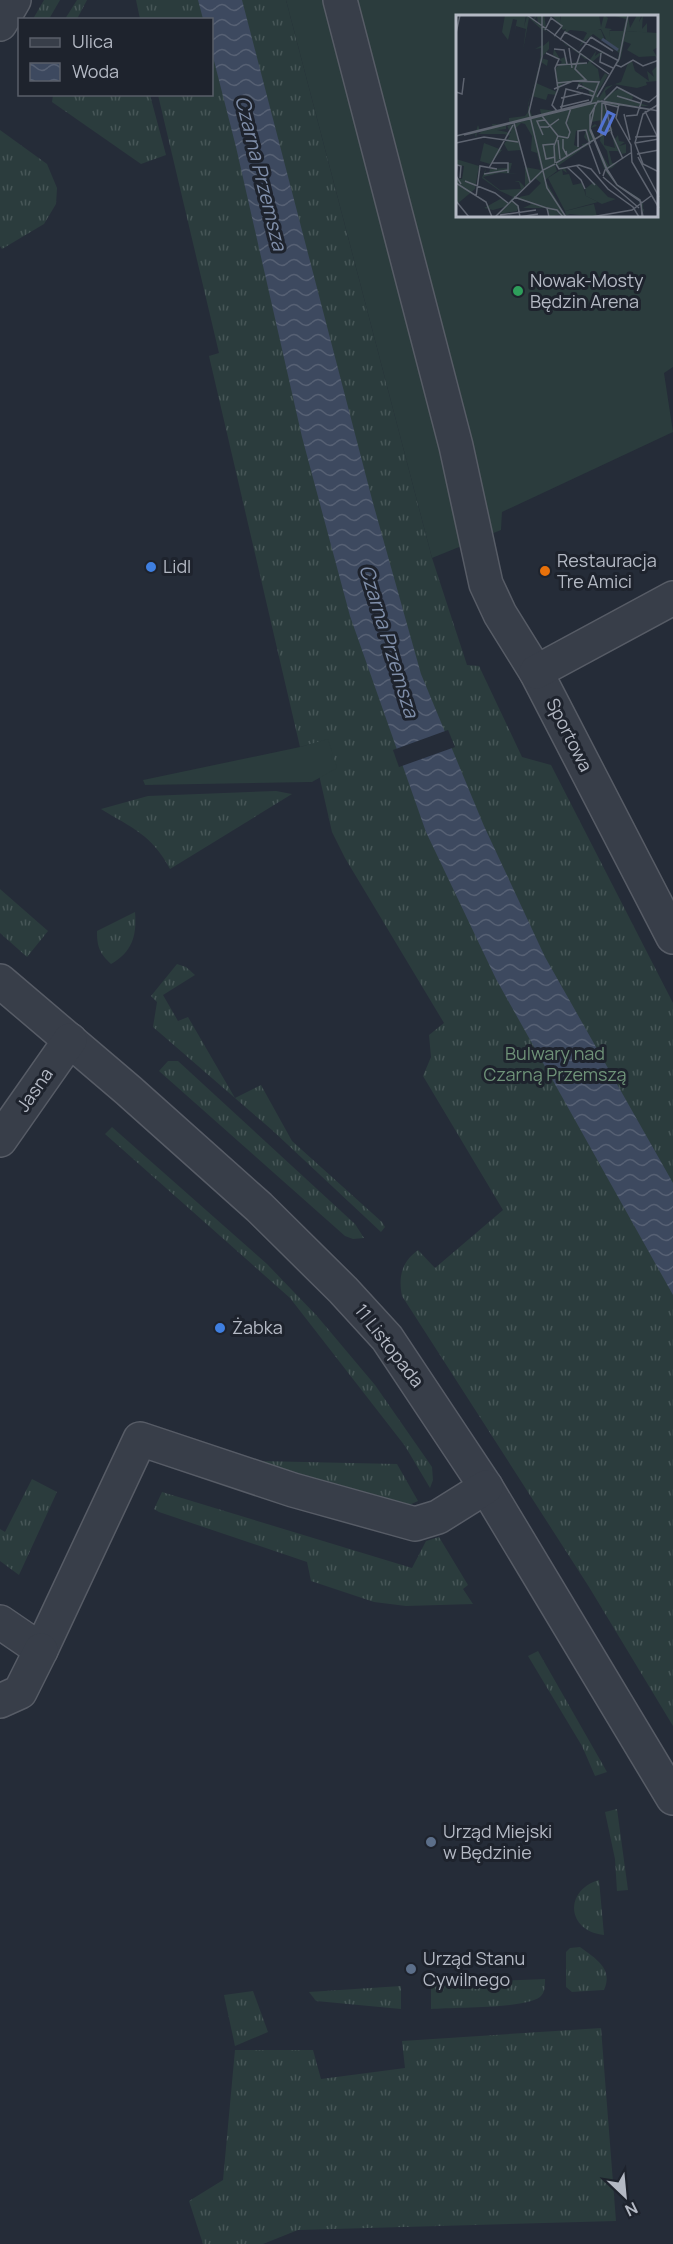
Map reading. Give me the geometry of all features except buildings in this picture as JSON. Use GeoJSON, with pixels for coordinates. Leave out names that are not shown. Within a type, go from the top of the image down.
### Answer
{"type":"FeatureCollection","features":[{"type":"Feature","properties":{"kind":"street"},"geometry":{"type":"LineString","coordinates":[[0,24],[14,0]]}},
{"type":"Feature","properties":{"kind":"street","name":"Sportowa"},"geometry":{"type":"LineString","coordinates":[[340,0],[456,446],[486,584],[500,614],[537,672],[673,937]]}},
{"type":"Feature","properties":{"kind":"street"},"geometry":{"type":"LineString","coordinates":[[537,672],[673,598]]}},
{"type":"Feature","properties":{"kind":"street","name":"11 Listopada"},"geometry":{"type":"LineString","coordinates":[[0,981],[259,1207],[366,1313],[402,1358],[486,1487],[673,1798]]}},
{"type":"Feature","properties":{"kind":"street","name":"Jasna"},"geometry":{"type":"LineString","coordinates":[[0,1140],[70,1040]]}},
{"type":"Feature","properties":{"kind":"street"},"geometry":{"type":"LineString","coordinates":[[0,1701],[20,1692],[140,1439],[292,1490],[415,1524],[438,1517],[486,1487]]}},
{"type":"Feature","properties":{"kind":"street"},"geometry":{"type":"LineString","coordinates":[[0,1622],[41,1650]]}},
{"type":"Feature","properties":{"kind":"green space"},"geometry":{"type":"Polygon","coordinates":[[[44,0],[60,0],[50,18],[34,18],[44,0]]]}},
{"type":"Feature","properties":{"kind":"green space"},"geometry":{"type":"Polygon","coordinates":[[[77,0],[87,0],[78,18],[66,18],[77,0]]]}},
{"type":"Feature","properties":{"kind":"green space","name":"Bulwary nad Czarną Przemszą"},"geometry":{"type":"Polygon","coordinates":[[[136,0],[286,0],[432,558],[467,665],[479,666],[522,757],[551,765],[673,1003],[673,1726],[589,1587],[402,1296],[402,1270],[408,1259],[418,1250],[435,1268],[503,1210],[423,1076],[431,1057],[429,1035],[444,1023],[345,858],[332,832],[312,744],[300,747],[209,356],[219,353],[158,96],[213,96],[213,18],[140,18],[136,0]]]}},
{"type":"Feature","properties":{"kind":"green space","name":"Nowak-Mosty Będzin Arena"},"geometry":{"type":"Polygon","coordinates":[[[286,0],[673,0],[673,367],[664,373],[673,432],[502,512],[501,530],[432,558],[286,0]]]}},
{"type":"Feature","properties":{"kind":"green space"},"geometry":{"type":"Polygon","coordinates":[[[53,96],[150,96],[166,155],[141,164],[52,102],[53,96]]]}},
{"type":"Feature","properties":{"kind":"green space"},"geometry":{"type":"Polygon","coordinates":[[[0,130],[47,164],[57,188],[56,204],[44,224],[2,249],[0,246],[0,130]]]}},
{"type":"Feature","properties":{"kind":"green space"},"geometry":{"type":"Polygon","coordinates":[[[328,739],[337,768],[312,782],[145,785],[143,780],[300,747],[328,739]]]}},
{"type":"Feature","properties":{"kind":"green space"},"geometry":{"type":"Polygon","coordinates":[[[276,791],[292,794],[170,869],[156,848],[140,833],[101,809],[148,796],[276,791]]]}},
{"type":"Feature","properties":{"kind":"green space"},"geometry":{"type":"Polygon","coordinates":[[[0,889],[48,931],[27,957],[0,933],[0,889]]]}},
{"type":"Feature","properties":{"kind":"green space"},"geometry":{"type":"Polygon","coordinates":[[[135,912],[132,942],[124,954],[111,964],[100,949],[97,931],[135,912]]]}},
{"type":"Feature","properties":{"kind":"green space"},"geometry":{"type":"Polygon","coordinates":[[[177,964],[186,967],[195,975],[163,995],[178,1021],[188,1017],[235,1098],[153,1027],[157,1002],[151,996],[177,964]]]}},
{"type":"Feature","properties":{"kind":"green space"},"geometry":{"type":"Polygon","coordinates":[[[168,1061],[178,1061],[355,1224],[364,1238],[353,1239],[345,1236],[159,1071],[168,1061]]]}},
{"type":"Feature","properties":{"kind":"green space"},"geometry":{"type":"Polygon","coordinates":[[[261,1085],[292,1141],[382,1222],[385,1227],[381,1232],[272,1130],[235,1098],[261,1085]]]}},
{"type":"Feature","properties":{"kind":"green space"},"geometry":{"type":"Polygon","coordinates":[[[112,1127],[267,1264],[317,1316],[375,1385],[432,1467],[433,1480],[430,1488],[405,1446],[290,1298],[105,1134],[112,1127]]]}},
{"type":"Feature","properties":{"kind":"green space"},"geometry":{"type":"Polygon","coordinates":[[[258,1461],[397,1464],[418,1501],[407,1506],[399,1505],[258,1461]]]}},
{"type":"Feature","properties":{"kind":"green space"},"geometry":{"type":"Polygon","coordinates":[[[32,1479],[57,1492],[19,1575],[0,1561],[0,1529],[5,1532],[32,1479]]]}},
{"type":"Feature","properties":{"kind":"green space"},"geometry":{"type":"Polygon","coordinates":[[[162,1492],[412,1568],[426,1541],[439,1537],[468,1585],[463,1589],[473,1604],[406,1606],[374,1602],[311,1581],[307,1562],[159,1512],[154,1509],[162,1492]]]}},
{"type":"Feature","properties":{"kind":"green space"},"geometry":{"type":"Polygon","coordinates":[[[538,1651],[607,1772],[595,1776],[582,1746],[528,1656],[538,1651]]]}},
{"type":"Feature","properties":{"kind":"green space"},"geometry":{"type":"Polygon","coordinates":[[[617,1809],[628,1890],[617,1891],[615,1859],[605,1812],[617,1809]]]}},
{"type":"Feature","properties":{"kind":"green space"},"geometry":{"type":"Polygon","coordinates":[[[599,1880],[604,1935],[591,1932],[582,1926],[574,1910],[575,1901],[580,1892],[599,1880]]]}},
{"type":"Feature","properties":{"kind":"green space"},"geometry":{"type":"Polygon","coordinates":[[[580,1947],[597,1960],[605,1970],[607,1976],[604,1990],[572,1992],[566,1987],[566,1952],[570,1948],[580,1947]]]}},
{"type":"Feature","properties":{"kind":"green space"},"geometry":{"type":"Polygon","coordinates":[[[545,1979],[543,1993],[532,2001],[504,2006],[431,2009],[431,1984],[545,1979]]]}},
{"type":"Feature","properties":{"kind":"green space"},"geometry":{"type":"Polygon","coordinates":[[[401,1986],[401,2009],[316,2001],[309,1992],[401,1986]]]}},
{"type":"Feature","properties":{"kind":"green space"},"geometry":{"type":"Polygon","coordinates":[[[253,1991],[268,2032],[235,2046],[224,1995],[253,1991]]]}},
{"type":"Feature","properties":{"kind":"green space"},"geometry":{"type":"Polygon","coordinates":[[[601,2028],[616,2221],[298,2230],[263,2244],[203,2244],[189,2201],[223,2180],[235,2050],[313,2050],[321,2079],[405,2068],[402,2041],[601,2028]]]}},
{"type":"Feature","properties":{"kind":"water","name":"Czarna Przemsza"},"geometry":{"type":"Polygon","coordinates":[[[198,0],[242,0],[373,503],[421,674],[484,826],[545,957],[673,1183],[673,1295],[496,979],[426,832],[350,616],[302,437],[236,147],[213,57],[213,18],[203,18],[198,0]]]}},
{"type":"Feature","properties":{"kind":"pier"},"geometry":{"type":"Polygon","coordinates":[[[448,730],[455,747],[399,767],[393,750],[448,730]]]}},
{"type":"Feature","properties":{"kind":"place","name":"Nowak-Mosty Będzin Arena"},"geometry":{"type":"Point","coordinates":[518,291]}},
{"type":"Feature","properties":{"kind":"place","name":"Lidl"},"geometry":{"type":"Point","coordinates":[151,567]}},
{"type":"Feature","properties":{"kind":"place","name":"Restauracja Tre Amici"},"geometry":{"type":"Point","coordinates":[545,571]}},
{"type":"Feature","properties":{"kind":"place","name":"Żabka"},"geometry":{"type":"Point","coordinates":[220,1328]}},
{"type":"Feature","properties":{"kind":"place","name":"Urząd Miejski w Będzinie"},"geometry":{"type":"Point","coordinates":[431,1842]}},
{"type":"Feature","properties":{"kind":"place","name":"Urząd Stanu Cywilnego"},"geometry":{"type":"Point","coordinates":[411,1969]}}]}
